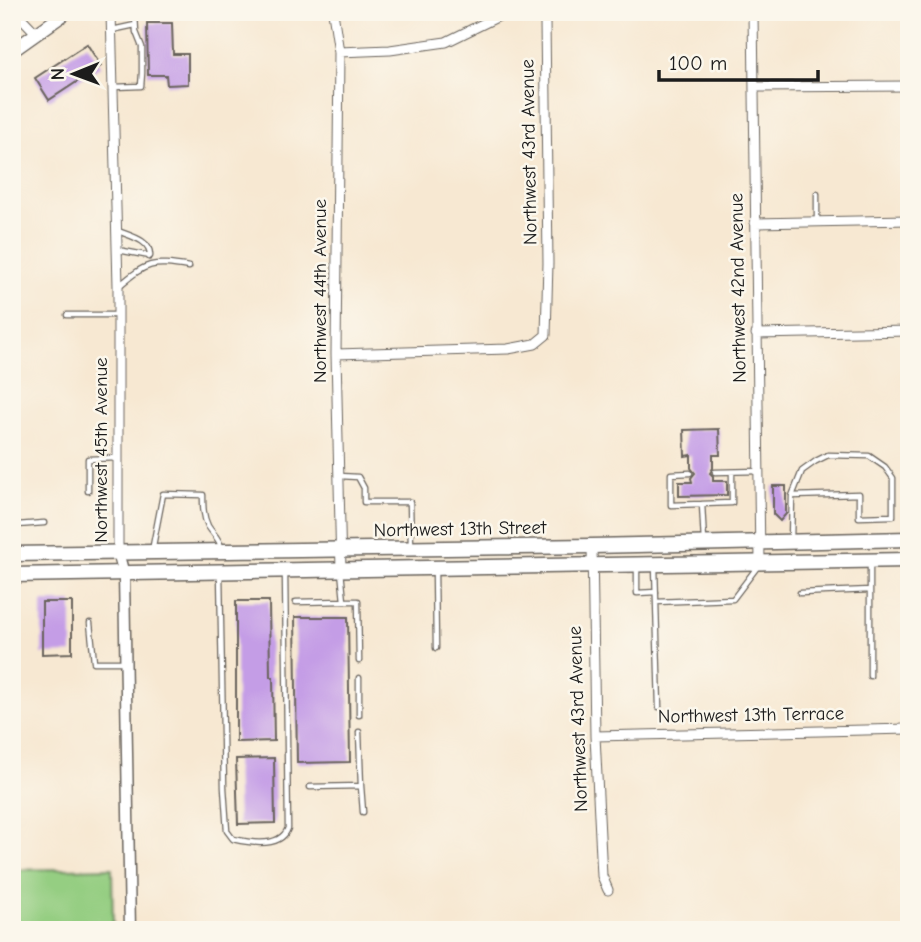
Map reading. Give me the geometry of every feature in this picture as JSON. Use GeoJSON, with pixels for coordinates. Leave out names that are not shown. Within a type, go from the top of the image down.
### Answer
{"type":"FeatureCollection","features":[{"type":"Feature","properties":{"kind":"main road"},"geometry":{"type":"LineString","coordinates":[[12,51],[67,12]]}},
{"type":"Feature","properties":{"kind":"main road","name":"Northwest 13th Street"},"geometry":{"type":"LineString","coordinates":[[12,554],[909,539]]}},
{"type":"Feature","properties":{"kind":"main road","name":"Northwest 13th Street"},"geometry":{"type":"LineString","coordinates":[[12,575],[909,560]]}},
{"type":"Feature","properties":{"kind":"street"},"geometry":{"type":"LineString","coordinates":[[16,12],[36,33]]}},
{"type":"Feature","properties":{"kind":"street","name":"Northwest 45th Avenue"},"geometry":{"type":"LineString","coordinates":[[111,12],[118,286],[118,552],[124,574],[130,930]]}},
{"type":"Feature","properties":{"kind":"street","name":"Northwest 44th Avenue"},"geometry":{"type":"LineString","coordinates":[[333,12],[339,52],[336,354],[341,570]]}},
{"type":"Feature","properties":{"kind":"street"},"geometry":{"type":"LineString","coordinates":[[339,52],[390,50],[446,42],[506,12]]}},
{"type":"Feature","properties":{"kind":"street","name":"Northwest 43rd Avenue"},"geometry":{"type":"LineString","coordinates":[[336,354],[508,349],[535,344],[546,335],[546,73],[545,22],[541,12]]}},
{"type":"Feature","properties":{"kind":"street","name":"Northwest 42nd Avenue"},"geometry":{"type":"LineString","coordinates":[[753,12],[760,563]]}},
{"type":"Feature","properties":{"kind":"street"},"geometry":{"type":"LineString","coordinates":[[754,88],[909,86]]}},
{"type":"Feature","properties":{"kind":"street"},"geometry":{"type":"LineString","coordinates":[[755,223],[909,220]]}},
{"type":"Feature","properties":{"kind":"street"},"geometry":{"type":"LineString","coordinates":[[756,334],[909,331]]}},
{"type":"Feature","properties":{"kind":"street","name":"Northwest 43rd Avenue"},"geometry":{"type":"LineString","coordinates":[[592,546],[595,736],[602,876],[608,890]]}},
{"type":"Feature","properties":{"kind":"street","name":"Northwest 13th Terrace"},"geometry":{"type":"LineString","coordinates":[[595,736],[909,729]]}},
{"type":"Feature","properties":{"kind":"lane"},"geometry":{"type":"LineString","coordinates":[[114,87],[141,86],[142,47],[135,25],[137,12]]}},
{"type":"Feature","properties":{"kind":"lane"},"geometry":{"type":"LineString","coordinates":[[112,30],[135,25]]}},
{"type":"Feature","properties":{"kind":"lane"},"geometry":{"type":"LineString","coordinates":[[817,194],[817,222]]}},
{"type":"Feature","properties":{"kind":"lane"},"geometry":{"type":"LineString","coordinates":[[117,231],[148,245],[149,264]]}},
{"type":"Feature","properties":{"kind":"lane"},"geometry":{"type":"LineString","coordinates":[[117,250],[149,256]]}},
{"type":"Feature","properties":{"kind":"lane"},"geometry":{"type":"LineString","coordinates":[[118,286],[149,264],[189,267]]}},
{"type":"Feature","properties":{"kind":"lane"},"geometry":{"type":"LineString","coordinates":[[67,315],[118,315]]}},
{"type":"Feature","properties":{"kind":"lane"},"geometry":{"type":"LineString","coordinates":[[791,541],[792,496],[802,471],[816,461],[828,456],[869,456],[885,467],[893,478],[893,516],[859,517],[859,494],[792,496]]}},
{"type":"Feature","properties":{"kind":"lane"},"geometry":{"type":"LineString","coordinates":[[88,491],[88,459],[118,458]]}},
{"type":"Feature","properties":{"kind":"lane"},"geometry":{"type":"LineString","coordinates":[[715,472],[759,471]]}},
{"type":"Feature","properties":{"kind":"lane"},"geometry":{"type":"LineString","coordinates":[[690,473],[671,474],[671,505],[732,503],[732,472]]}},
{"type":"Feature","properties":{"kind":"lane"},"geometry":{"type":"LineString","coordinates":[[339,476],[358,477],[364,488],[364,502],[410,502],[411,548]]}},
{"type":"Feature","properties":{"kind":"lane"},"geometry":{"type":"LineString","coordinates":[[152,552],[163,494],[203,495],[206,523],[219,538],[223,551]]}},
{"type":"Feature","properties":{"kind":"lane"},"geometry":{"type":"LineString","coordinates":[[702,504],[704,543]]}},
{"type":"Feature","properties":{"kind":"lane"},"geometry":{"type":"LineString","coordinates":[[12,528],[17,525],[44,523]]}},
{"type":"Feature","properties":{"kind":"lane"},"geometry":{"type":"LineString","coordinates":[[870,561],[870,676]]}},
{"type":"Feature","properties":{"kind":"lane"},"geometry":{"type":"LineString","coordinates":[[656,602],[733,599],[760,563]]}},
{"type":"Feature","properties":{"kind":"lane"},"geometry":{"type":"LineString","coordinates":[[636,565],[637,593],[656,592]]}},
{"type":"Feature","properties":{"kind":"lane"},"geometry":{"type":"LineString","coordinates":[[655,565],[659,707]]}},
{"type":"Feature","properties":{"kind":"lane"},"geometry":{"type":"LineString","coordinates":[[435,569],[436,648]]}},
{"type":"Feature","properties":{"kind":"lane"},"geometry":{"type":"LineString","coordinates":[[341,570],[344,601]]}},
{"type":"Feature","properties":{"kind":"lane"},"geometry":{"type":"LineString","coordinates":[[220,572],[227,831],[233,839],[267,842],[279,839],[286,834],[288,828],[285,571]]}},
{"type":"Feature","properties":{"kind":"lane"},"geometry":{"type":"LineString","coordinates":[[800,593],[870,590]]}},
{"type":"Feature","properties":{"kind":"lane"},"geometry":{"type":"LineString","coordinates":[[296,602],[358,601],[359,661]]}},
{"type":"Feature","properties":{"kind":"lane"},"geometry":{"type":"LineString","coordinates":[[90,623],[94,662],[126,662]]}},
{"type":"Feature","properties":{"kind":"lane"},"geometry":{"type":"LineString","coordinates":[[359,678],[359,715]]}},
{"type":"Feature","properties":{"kind":"lane"},"geometry":{"type":"LineString","coordinates":[[359,732],[363,813]]}},
{"type":"Feature","properties":{"kind":"lane"},"geometry":{"type":"LineString","coordinates":[[310,787],[361,786]]}},
{"type":"Feature","properties":{"kind":"green space"},"geometry":{"type":"Polygon","coordinates":[[[112,868],[113,930],[12,930],[12,870],[112,868]]]}},
{"type":"Feature","properties":{"kind":"building"},"geometry":{"type":"Polygon","coordinates":[[[147,23],[172,23],[173,54],[188,54],[188,84],[167,85],[166,75],[148,75],[147,23]]]}},
{"type":"Feature","properties":{"kind":"building"},"geometry":{"type":"Polygon","coordinates":[[[87,44],[101,66],[49,100],[35,78],[87,44]]]}},
{"type":"Feature","properties":{"kind":"building"},"geometry":{"type":"Polygon","coordinates":[[[719,429],[720,455],[713,455],[713,468],[710,473],[713,481],[727,481],[727,495],[679,496],[679,482],[692,482],[691,478],[695,473],[691,468],[691,455],[685,456],[684,430],[719,429]]]}},
{"type":"Feature","properties":{"kind":"building"},"geometry":{"type":"Polygon","coordinates":[[[773,486],[786,486],[786,514],[780,521],[773,514],[773,486]]]}},
{"type":"Feature","properties":{"kind":"building"},"geometry":{"type":"Polygon","coordinates":[[[236,601],[269,601],[274,741],[236,742],[236,601]]]}},
{"type":"Feature","properties":{"kind":"building"},"geometry":{"type":"Polygon","coordinates":[[[42,602],[72,602],[72,653],[42,654],[42,602]]]}},
{"type":"Feature","properties":{"kind":"building"},"geometry":{"type":"Polygon","coordinates":[[[295,617],[348,617],[350,762],[297,763],[295,617]]]}},
{"type":"Feature","properties":{"kind":"building"},"geometry":{"type":"Polygon","coordinates":[[[274,758],[275,823],[238,824],[236,759],[274,758]]]}}]}
